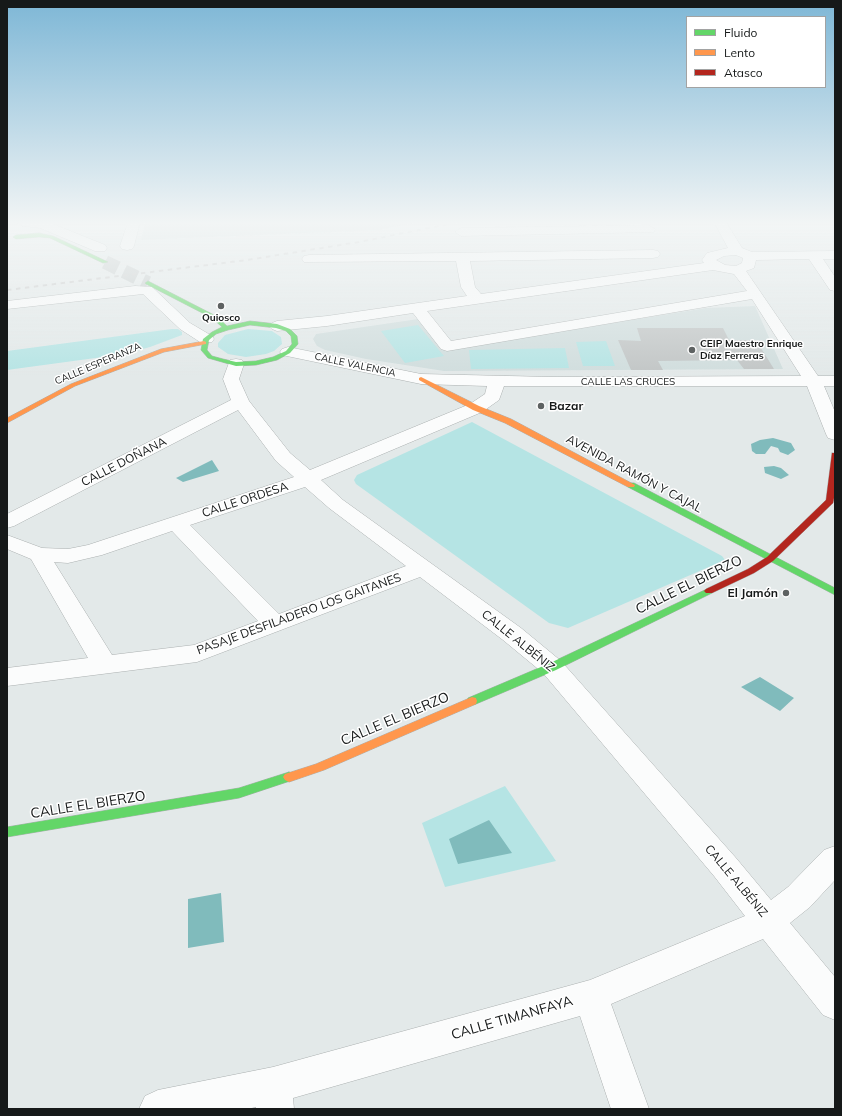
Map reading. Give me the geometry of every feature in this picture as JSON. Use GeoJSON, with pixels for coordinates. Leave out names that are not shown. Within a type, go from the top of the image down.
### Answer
{"type":"FeatureCollection","features":[{"type":"Feature","properties":{"kind":"street"},"geometry":{"type":"LineString","coordinates":[[465,274],[468,287],[477,299]]}},
{"type":"Feature","properties":{"kind":"street"},"geometry":{"type":"LineString","coordinates":[[277,326],[288,330],[294,336],[295,344],[288,352],[274,359],[256,363],[236,364],[221,362],[210,357],[204,350],[205,341],[214,333],[226,328],[250,323],[277,326],[327,321],[648,274]]}},
{"type":"Feature","properties":{"kind":"street"},"geometry":{"type":"LineString","coordinates":[[741,274],[756,294],[812,381],[835,434]]}},
{"type":"Feature","properties":{"kind":"street"},"geometry":{"type":"LineString","coordinates":[[830,274],[835,287]]}},
{"type":"Feature","properties":{"kind":"street"},"geometry":{"type":"LineString","coordinates":[[148,283],[214,317],[226,328]]}},
{"type":"Feature","properties":{"kind":"street"},"geometry":{"type":"LineString","coordinates":[[7,305],[135,290],[148,290],[185,326],[205,341]]}},
{"type":"Feature","properties":{"kind":"street"},"geometry":{"type":"LineString","coordinates":[[418,308],[448,346],[756,294]]}},
{"type":"Feature","properties":{"kind":"street"},"geometry":{"type":"LineString","coordinates":[[294,336],[327,321]]}},
{"type":"Feature","properties":{"kind":"street","name":"CALLE ESPERANZA"},"geometry":{"type":"LineString","coordinates":[[7,421],[73,385],[163,350],[205,341]]}},
{"type":"Feature","properties":{"kind":"street","name":"CALLE VALENCIA"},"geometry":{"type":"LineString","coordinates":[[288,352],[421,379]]}},
{"type":"Feature","properties":{"kind":"street","name":"CALLE ALBÉNIZ"},"geometry":{"type":"LineString","coordinates":[[236,364],[231,379],[241,402],[283,457],[336,504],[512,634],[552,667],[725,867],[835,1003]]}},
{"type":"Feature","properties":{"kind":"street","name":"CALLE LAS CRUCES"},"geometry":{"type":"LineString","coordinates":[[421,379],[552,382],[835,381]]}},
{"type":"Feature","properties":{"kind":"street","name":"AVENIDA RAMÓN Y CAJAL"},"geometry":{"type":"LineString","coordinates":[[421,379],[476,408],[508,421],[835,592]]}},
{"type":"Feature","properties":{"kind":"street","name":"CALLE ORDESA"},"geometry":{"type":"LineString","coordinates":[[7,541],[39,555],[68,556],[176,523],[307,479],[476,408],[493,396],[496,381]]}},
{"type":"Feature","properties":{"kind":"street"},"geometry":{"type":"LineString","coordinates":[[508,421],[499,405],[511,390],[552,382]]}},
{"type":"Feature","properties":{"kind":"street","name":"CALLE DOÑANA"},"geometry":{"type":"LineString","coordinates":[[7,522],[241,402]]}},
{"type":"Feature","properties":{"kind":"street","name":"CALLE EL BIERZO"},"geometry":{"type":"LineString","coordinates":[[7,832],[240,793],[320,767],[552,667],[744,575],[770,559],[830,501],[835,455]]}},
{"type":"Feature","properties":{"kind":"street"},"geometry":{"type":"LineString","coordinates":[[176,523],[275,624]]}},
{"type":"Feature","properties":{"kind":"street"},"geometry":{"type":"LineString","coordinates":[[39,555],[105,665]]}},
{"type":"Feature","properties":{"kind":"street","name":"PASAJE DESFILADERO LOS GAITANES"},"geometry":{"type":"LineString","coordinates":[[7,677],[197,653],[423,568]]}},
{"type":"Feature","properties":{"kind":"street","name":"CALLE TIMANFAYA"},"geometry":{"type":"LineString","coordinates":[[158,1109],[274,1097],[591,996],[769,921],[799,897],[835,859]]}},
{"type":"Feature","properties":{"kind":"street"},"geometry":{"type":"LineString","coordinates":[[591,996],[630,1109]]}},
{"type":"Feature","properties":{"kind":"shaded area"},"geometry":{"type":"Polygon","coordinates":[[[755,306],[783,369],[444,371],[366,359],[325,350],[317,346],[313,339],[316,334],[418,319],[445,350],[706,308],[755,306]]]}},
{"type":"Feature","properties":{"kind":"shaded area"},"geometry":{"type":"Polygon","coordinates":[[[418,325],[444,356],[405,363],[381,331],[418,325]]]}},
{"type":"Feature","properties":{"kind":"shaded area"},"geometry":{"type":"Polygon","coordinates":[[[178,329],[182,332],[182,335],[150,347],[125,354],[7,370],[7,351],[178,329]]]}},
{"type":"Feature","properties":{"kind":"shaded area"},"geometry":{"type":"Polygon","coordinates":[[[248,329],[272,331],[281,337],[282,344],[274,351],[266,354],[246,357],[228,354],[218,347],[218,343],[225,335],[248,329]]]}},
{"type":"Feature","properties":{"kind":"shaded area"},"geometry":{"type":"Polygon","coordinates":[[[606,341],[615,366],[583,366],[576,342],[606,341]]]}},
{"type":"Feature","properties":{"kind":"shaded area"},"geometry":{"type":"Polygon","coordinates":[[[565,348],[569,368],[471,369],[469,350],[565,348]]]}},
{"type":"Feature","properties":{"kind":"shaded area"},"geometry":{"type":"Polygon","coordinates":[[[472,422],[722,556],[725,560],[568,628],[549,623],[356,484],[354,480],[357,475],[472,422]]]}},
{"type":"Feature","properties":{"kind":"shaded area"},"geometry":{"type":"Polygon","coordinates":[[[773,438],[791,443],[795,450],[788,455],[780,452],[778,448],[771,446],[765,454],[756,454],[752,451],[751,444],[760,440],[773,438]]]}},
{"type":"Feature","properties":{"kind":"shaded area"},"geometry":{"type":"Polygon","coordinates":[[[212,460],[219,471],[183,482],[176,478],[212,460]]]}},
{"type":"Feature","properties":{"kind":"shaded area"},"geometry":{"type":"Polygon","coordinates":[[[774,466],[781,468],[789,475],[781,479],[765,473],[764,467],[774,466]]]}},
{"type":"Feature","properties":{"kind":"shaded area"},"geometry":{"type":"Polygon","coordinates":[[[760,677],[794,698],[780,711],[741,687],[760,677]]]}},
{"type":"Feature","properties":{"kind":"shaded area"},"geometry":{"type":"Polygon","coordinates":[[[505,786],[556,861],[445,887],[422,823],[505,786]]]}},
{"type":"Feature","properties":{"kind":"shaded area"},"geometry":{"type":"Polygon","coordinates":[[[489,820],[512,853],[458,864],[449,839],[489,820]]]}},
{"type":"Feature","properties":{"kind":"shaded area"},"geometry":{"type":"Polygon","coordinates":[[[221,893],[224,942],[188,948],[188,899],[221,893]]]}},
{"type":"Feature","properties":{"kind":"building","name":"CEIP Maestro Enrique Díaz Ferreras"},"geometry":{"type":"Polygon","coordinates":[[[637,328],[723,328],[729,340],[756,340],[774,369],[744,369],[737,360],[658,361],[663,370],[631,370],[618,340],[641,341],[637,328]]]}},
{"type":"Feature","properties":{"kind":"tunnel"},"geometry":{"type":"LineString","coordinates":[[130,274],[148,283]]}},
{"type":"Feature","properties":{"kind":"railway"},"geometry":{"type":"LineString","coordinates":[[7,290],[134,274]]}},
{"type":"Feature","properties":{"kind":"traffic: fast"},"geometry":{"type":"LineString","coordinates":[[148,283],[214,317],[226,328]]}},
{"type":"Feature","properties":{"kind":"traffic: fast"},"geometry":{"type":"LineString","coordinates":[[250,323],[277,326],[288,330],[294,336],[295,344],[288,352],[275,359],[256,363],[236,364],[221,361],[210,357],[204,350],[206,339],[214,333],[226,328],[250,323]]}},
{"type":"Feature","properties":{"kind":"traffic: fast"},"geometry":{"type":"LineString","coordinates":[[631,485],[835,592]]}},
{"type":"Feature","properties":{"kind":"traffic: fast"},"geometry":{"type":"LineString","coordinates":[[472,701],[552,667],[709,591]]}},
{"type":"Feature","properties":{"kind":"traffic: fast"},"geometry":{"type":"LineString","coordinates":[[7,832],[239,793],[289,777]]}},
{"type":"Feature","properties":{"kind":"traffic: slow"},"geometry":{"type":"LineString","coordinates":[[7,421],[73,385],[145,356],[163,350],[204,343]]}},
{"type":"Feature","properties":{"kind":"traffic: slow"},"geometry":{"type":"LineString","coordinates":[[421,379],[476,408],[508,421],[631,485]]}},
{"type":"Feature","properties":{"kind":"traffic: slow"},"geometry":{"type":"LineString","coordinates":[[289,777],[320,767],[472,701]]}},
{"type":"Feature","properties":{"kind":"traffic: jam"},"geometry":{"type":"LineString","coordinates":[[709,591],[751,571],[770,559],[830,501],[835,455]]}},
{"type":"Feature","properties":{"kind":"place","name":"Quiosco"},"geometry":{"type":"Point","coordinates":[221,306]}},
{"type":"Feature","properties":{"kind":"place","name":"CEIP Maestro Enrique Díaz Ferreras"},"geometry":{"type":"Point","coordinates":[692,350]}},
{"type":"Feature","properties":{"kind":"place","name":"Bazar"},"geometry":{"type":"Point","coordinates":[541,406]}},
{"type":"Feature","properties":{"kind":"place","name":"El Jamón"},"geometry":{"type":"Point","coordinates":[786,593]}}]}
